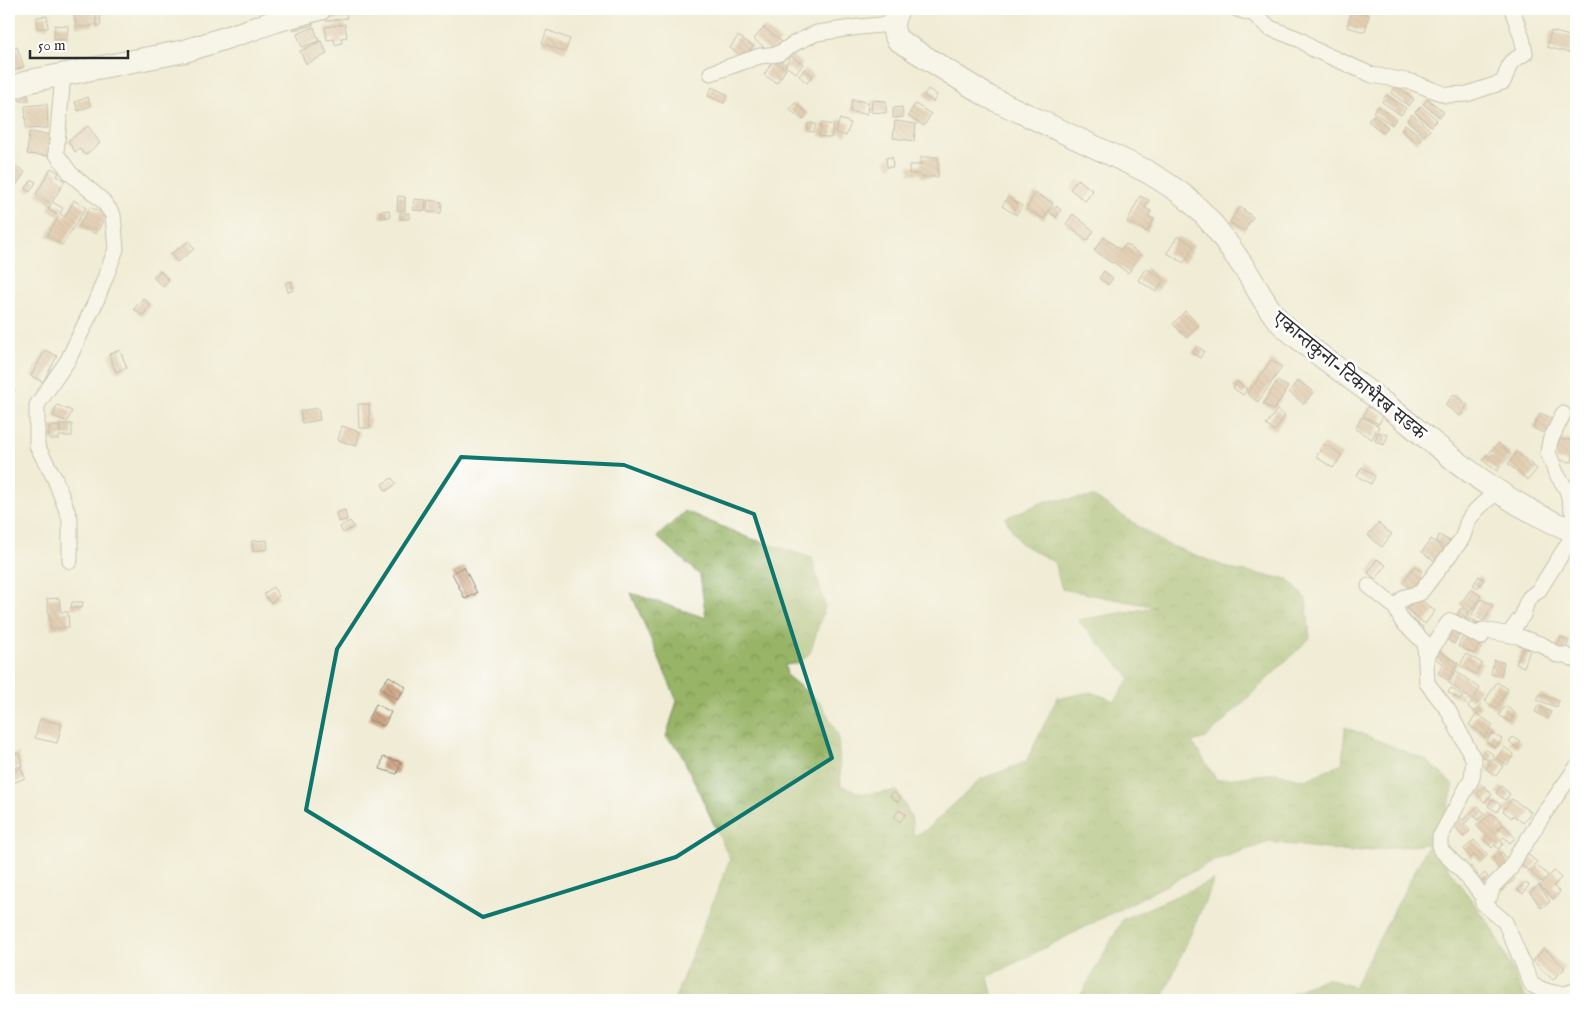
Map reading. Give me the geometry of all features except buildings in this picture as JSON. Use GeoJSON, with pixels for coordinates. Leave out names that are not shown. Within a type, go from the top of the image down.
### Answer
{"type":"FeatureCollection","features":[{"type":"Feature","properties":{"kind":"main road"},"geometry":{"type":"LineString","coordinates":[[9,90],[24,83],[185,51],[276,20],[320,9]]}},
{"type":"Feature","properties":{"kind":"main road","name":"एकान्तकुना-टिकाभैरब सडक"},"geometry":{"type":"LineString","coordinates":[[895,16],[894,35],[898,40],[990,97],[1146,171],[1190,201],[1214,226],[1232,250],[1267,306],[1278,320],[1469,472],[1497,492],[1536,515],[1575,529]]}},
{"type":"Feature","properties":{"kind":"street"},"geometry":{"type":"LineString","coordinates":[[1237,9],[1254,14],[1270,28],[1301,40],[1313,49],[1372,75],[1412,82],[1446,95],[1466,94],[1503,82],[1511,62],[1525,53],[1512,9]]}},
{"type":"Feature","properties":{"kind":"street"},"geometry":{"type":"LineString","coordinates":[[711,73],[760,56],[778,54],[797,42],[817,33],[859,27],[895,16]]}},
{"type":"Feature","properties":{"kind":"street"},"geometry":{"type":"LineString","coordinates":[[63,75],[56,153],[70,173],[103,201],[113,215],[116,250],[97,299],[68,360],[37,405],[37,446],[55,479],[70,519],[70,561]]}},
{"type":"Feature","properties":{"kind":"street"},"geometry":{"type":"LineString","coordinates":[[1509,634],[1523,615],[1529,598],[1539,590],[1571,539],[1575,529],[1567,490],[1556,473],[1548,452],[1550,441],[1563,414]]}},
{"type":"Feature","properties":{"kind":"street"},"geometry":{"type":"LineString","coordinates":[[1395,607],[1405,597],[1420,593],[1432,575],[1449,557],[1461,540],[1465,534],[1468,522],[1484,502],[1497,492]]}},
{"type":"Feature","properties":{"kind":"street"},"geometry":{"type":"LineString","coordinates":[[1369,586],[1395,607],[1402,621],[1425,642],[1427,683],[1448,710],[1474,760],[1472,778],[1440,837],[1440,849],[1484,897],[1482,903]]}},
{"type":"Feature","properties":{"kind":"street"},"geometry":{"type":"LineString","coordinates":[[1426,658],[1451,621],[1480,637],[1483,630],[1486,629],[1509,634],[1543,645],[1557,656],[1565,655],[1576,660]]}},
{"type":"Feature","properties":{"kind":"street"},"geometry":{"type":"LineString","coordinates":[[1482,903],[1490,896],[1493,886],[1510,869],[1520,850],[1576,768]]}},
{"type":"Feature","properties":{"kind":"street"},"geometry":{"type":"LineString","coordinates":[[1482,903],[1505,922],[1532,985],[1550,993],[1568,994],[1576,990]]}},
{"type":"Feature","properties":{"kind":"highlighted area"},"geometry":{"type":"Polygon","coordinates":[[[461,457],[624,465],[754,514],[832,758],[676,857],[483,917],[306,810],[337,649],[461,457]]]}},
{"type":"Feature","properties":{"kind":"green space"},"geometry":{"type":"Polygon","coordinates":[[[1094,497],[1164,543],[1234,570],[1288,579],[1306,599],[1310,638],[1206,738],[1192,742],[1217,780],[1276,773],[1305,780],[1342,764],[1345,727],[1426,760],[1454,785],[1439,842],[1430,844],[1493,929],[1525,997],[1538,1000],[1276,1000],[1326,978],[1354,987],[1429,844],[1350,852],[1270,842],[1215,860],[988,977],[992,994],[989,1000],[674,1000],[730,859],[680,751],[666,737],[677,701],[631,593],[706,618],[700,575],[657,537],[685,511],[749,538],[812,558],[825,606],[810,653],[800,663],[785,665],[787,676],[821,703],[838,735],[841,786],[864,794],[897,791],[911,816],[914,836],[927,829],[981,779],[1026,762],[1058,696],[1057,699],[1091,692],[1115,701],[1130,678],[1078,620],[1156,607],[1062,589],[1054,562],[1020,543],[1005,518],[1046,501],[1094,497]]]}},
{"type":"Feature","properties":{"kind":"green space"},"geometry":{"type":"Polygon","coordinates":[[[1214,880],[1162,1000],[1078,1000],[1123,919],[1214,880]]]}}]}
